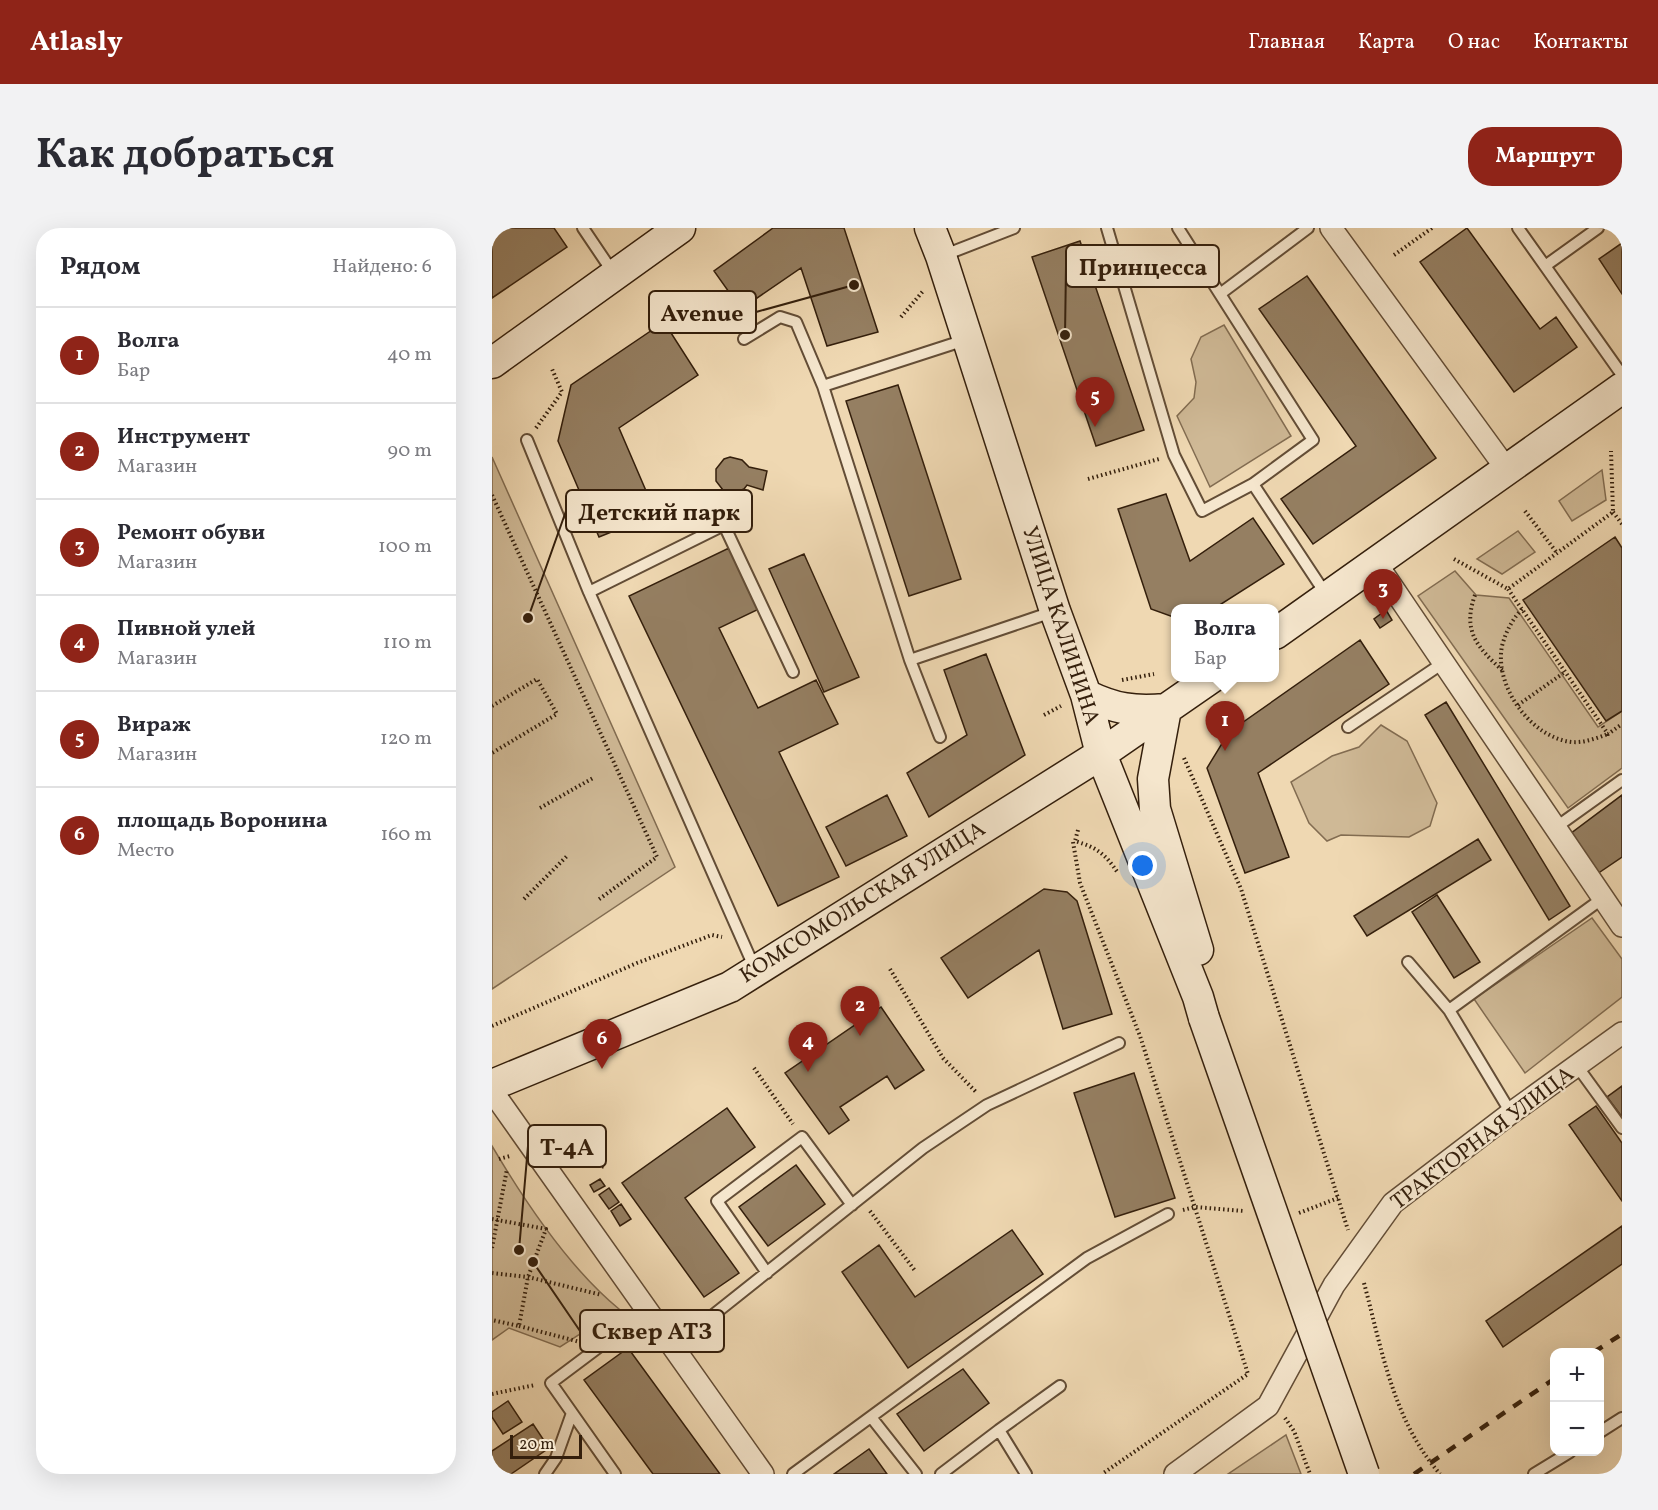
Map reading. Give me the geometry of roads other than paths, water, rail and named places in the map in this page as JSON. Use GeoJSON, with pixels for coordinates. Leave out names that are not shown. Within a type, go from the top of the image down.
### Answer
{"type":"FeatureCollection","features":[{"type":"Feature","properties":{"kind":"main road"},"geometry":{"type":"LineString","coordinates":[[492,363],[680,228]]}},
{"type":"Feature","properties":{"kind":"main road","name":"УЛИЦА КАЛИНИНА"},"geometry":{"type":"LineString","coordinates":[[930,228],[1055,611],[1089,693],[1101,754],[1201,1007],[1364,1474]]}},
{"type":"Feature","properties":{"kind":"main road"},"geometry":{"type":"LineString","coordinates":[[1279,631],[1622,388]]}},
{"type":"Feature","properties":{"kind":"main road","name":"КОМСОМОЛЬСКАЯ УЛИЦА"},"geometry":{"type":"LineString","coordinates":[[492,1085],[730,987],[1101,754],[1205,682]]}},
{"type":"Feature","properties":{"kind":"main road"},"geometry":{"type":"LineString","coordinates":[[1089,693],[1107,706],[1124,710],[1166,709],[1153,778],[1155,809],[1200,954],[1201,1007]]}},
{"type":"Feature","properties":{"kind":"street"},"geometry":{"type":"LineString","coordinates":[[1331,228],[1508,471]]}},
{"type":"Feature","properties":{"kind":"street"},"geometry":{"type":"LineString","coordinates":[[1376,563],[1622,926]]}},
{"type":"Feature","properties":{"kind":"street","name":"ТРАКТОРНАЯ УЛИЦА"},"geometry":{"type":"LineString","coordinates":[[1175,1474],[1268,1406],[1334,1285],[1393,1203],[1511,1113],[1622,1033]]}},
{"type":"Feature","properties":{"kind":"street"},"geometry":{"type":"LineString","coordinates":[[492,1091],[763,1474]]}},
{"type":"Feature","properties":{"kind":"lane"},"geometry":{"type":"LineString","coordinates":[[584,228],[615,275]]}},
{"type":"Feature","properties":{"kind":"lane"},"geometry":{"type":"LineString","coordinates":[[941,256],[1014,228]]}},
{"type":"Feature","properties":{"kind":"lane"},"geometry":{"type":"LineString","coordinates":[[1107,228],[1174,455],[1202,511],[1253,484],[1313,440],[1178,228]]}},
{"type":"Feature","properties":{"kind":"lane"},"geometry":{"type":"LineString","coordinates":[[1220,294],[1308,228]]}},
{"type":"Feature","properties":{"kind":"lane"},"geometry":{"type":"LineString","coordinates":[[1518,228],[1622,375]]}},
{"type":"Feature","properties":{"kind":"lane"},"geometry":{"type":"LineString","coordinates":[[1545,266],[1598,228]]}},
{"type":"Feature","properties":{"kind":"lane"},"geometry":{"type":"LineString","coordinates":[[744,339],[780,316],[796,322],[823,386],[910,660],[940,737]]}},
{"type":"Feature","properties":{"kind":"lane"},"geometry":{"type":"LineString","coordinates":[[823,386],[968,339]]}},
{"type":"Feature","properties":{"kind":"lane"},"geometry":{"type":"LineString","coordinates":[[527,440],[589,592],[756,971]]}},
{"type":"Feature","properties":{"kind":"lane"},"geometry":{"type":"LineString","coordinates":[[1253,484],[1327,597]]}},
{"type":"Feature","properties":{"kind":"lane"},"geometry":{"type":"LineString","coordinates":[[589,592],[724,525],[793,672]]}},
{"type":"Feature","properties":{"kind":"lane"},"geometry":{"type":"LineString","coordinates":[[910,660],[1055,611]]}},
{"type":"Feature","properties":{"kind":"lane"},"geometry":{"type":"LineString","coordinates":[[1348,727],[1443,663]]}},
{"type":"Feature","properties":{"kind":"lane"},"geometry":{"type":"LineString","coordinates":[[1555,828],[1622,780]]}},
{"type":"Feature","properties":{"kind":"lane"},"geometry":{"type":"LineString","coordinates":[[1449,1010],[1603,898]]}},
{"type":"Feature","properties":{"kind":"lane"},"geometry":{"type":"LineString","coordinates":[[1408,963],[1449,1010],[1511,1113]]}},
{"type":"Feature","properties":{"kind":"lane"},"geometry":{"type":"LineString","coordinates":[[673,1347],[923,1148],[987,1105],[1119,1043]]}},
{"type":"Feature","properties":{"kind":"lane"},"geometry":{"type":"LineString","coordinates":[[1577,1066],[1622,1128]]}},
{"type":"Feature","properties":{"kind":"lane"},"geometry":{"type":"LineString","coordinates":[[767,1273],[717,1201],[802,1137],[856,1202]]}},
{"type":"Feature","properties":{"kind":"lane"},"geometry":{"type":"LineString","coordinates":[[793,1474],[1087,1258],[1168,1214]]}},
{"type":"Feature","properties":{"kind":"lane"},"geometry":{"type":"LineString","coordinates":[[615,1474],[551,1383],[647,1311]]}},
{"type":"Feature","properties":{"kind":"lane"},"geometry":{"type":"LineString","coordinates":[[941,1474],[1060,1386]]}},
{"type":"Feature","properties":{"kind":"lane"},"geometry":{"type":"LineString","coordinates":[[545,1474],[556,1458],[572,1413]]}},
{"type":"Feature","properties":{"kind":"lane"},"geometry":{"type":"LineString","coordinates":[[871,1417],[916,1474]]}},
{"type":"Feature","properties":{"kind":"lane"},"geometry":{"type":"LineString","coordinates":[[1604,1429],[1622,1418]]}},
{"type":"Feature","properties":{"kind":"lane"},"geometry":{"type":"LineString","coordinates":[[999,1430],[1026,1474]]}},
{"type":"Feature","properties":{"kind":"lane"},"geometry":{"type":"LineString","coordinates":[[1534,1474],[1563,1456]]}},
{"type":"Feature","properties":{"kind":"railway"},"geometry":{"type":"LineString","coordinates":[[1600,1348],[1622,1334]]}},
{"type":"Feature","properties":{"kind":"railway"},"geometry":{"type":"LineString","coordinates":[[1414,1474],[1550,1382]]}},
{"type":"Feature","properties":{"kind":"place","name":"Avenue"},"geometry":{"type":"Point","coordinates":[854,285]}},
{"type":"Feature","properties":{"kind":"place","name":"Принцесса"},"geometry":{"type":"Point","coordinates":[1065,335]}},
{"type":"Feature","properties":{"kind":"place","name":"Вираж"},"geometry":{"type":"Point","coordinates":[1095,427]}},
{"type":"Feature","properties":{"kind":"place","name":"Детский парк"},"geometry":{"type":"Point","coordinates":[528,618]}},
{"type":"Feature","properties":{"kind":"place","name":"Ремонт обуви"},"geometry":{"type":"Point","coordinates":[1383,619]}},
{"type":"Feature","properties":{"kind":"place","name":"Волга"},"geometry":{"type":"Point","coordinates":[1225,751]}},
{"type":"Feature","properties":{"kind":"place","name":"Инструмент"},"geometry":{"type":"Point","coordinates":[860,1036]}},
{"type":"Feature","properties":{"kind":"place","name":"площадь Воронина"},"geometry":{"type":"Point","coordinates":[602,1069]}},
{"type":"Feature","properties":{"kind":"place","name":"Пивной улей"},"geometry":{"type":"Point","coordinates":[808,1072]}},
{"type":"Feature","properties":{"kind":"place","name":"Т-4А"},"geometry":{"type":"Point","coordinates":[519,1250]}},
{"type":"Feature","properties":{"kind":"place","name":"Сквер АТЗ"},"geometry":{"type":"Point","coordinates":[533,1262]}}]}
